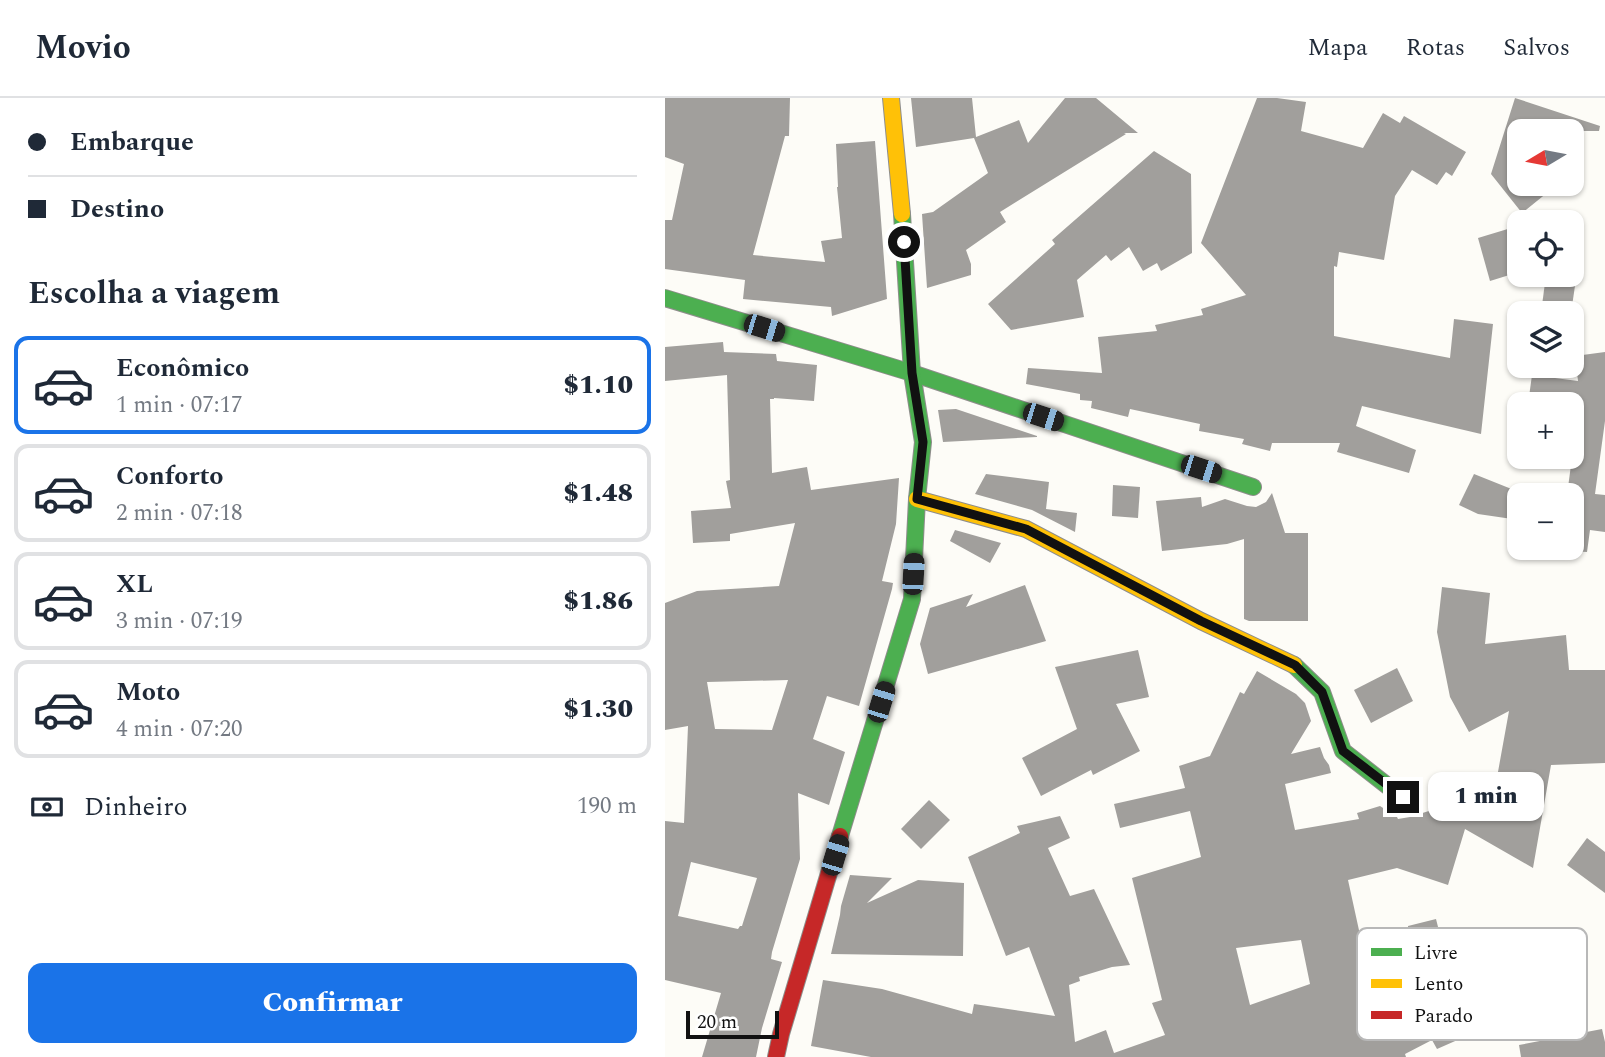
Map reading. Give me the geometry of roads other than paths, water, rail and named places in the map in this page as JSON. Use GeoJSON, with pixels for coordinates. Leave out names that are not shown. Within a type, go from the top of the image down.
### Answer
{"type":"FeatureCollection","features":[{"type":"Feature","properties":{"kind":"street"},"geometry":{"type":"LineString","coordinates":[[776,1057],[912,599],[923,442],[912,373],[891,98]]}},
{"type":"Feature","properties":{"kind":"street"},"geometry":{"type":"LineString","coordinates":[[665,298],[912,373],[1253,487]]}},
{"type":"Feature","properties":{"kind":"street"},"geometry":{"type":"LineString","coordinates":[[917,499],[1026,529],[1201,621],[1295,665],[1322,692],[1343,751],[1403,797]]}}]}
